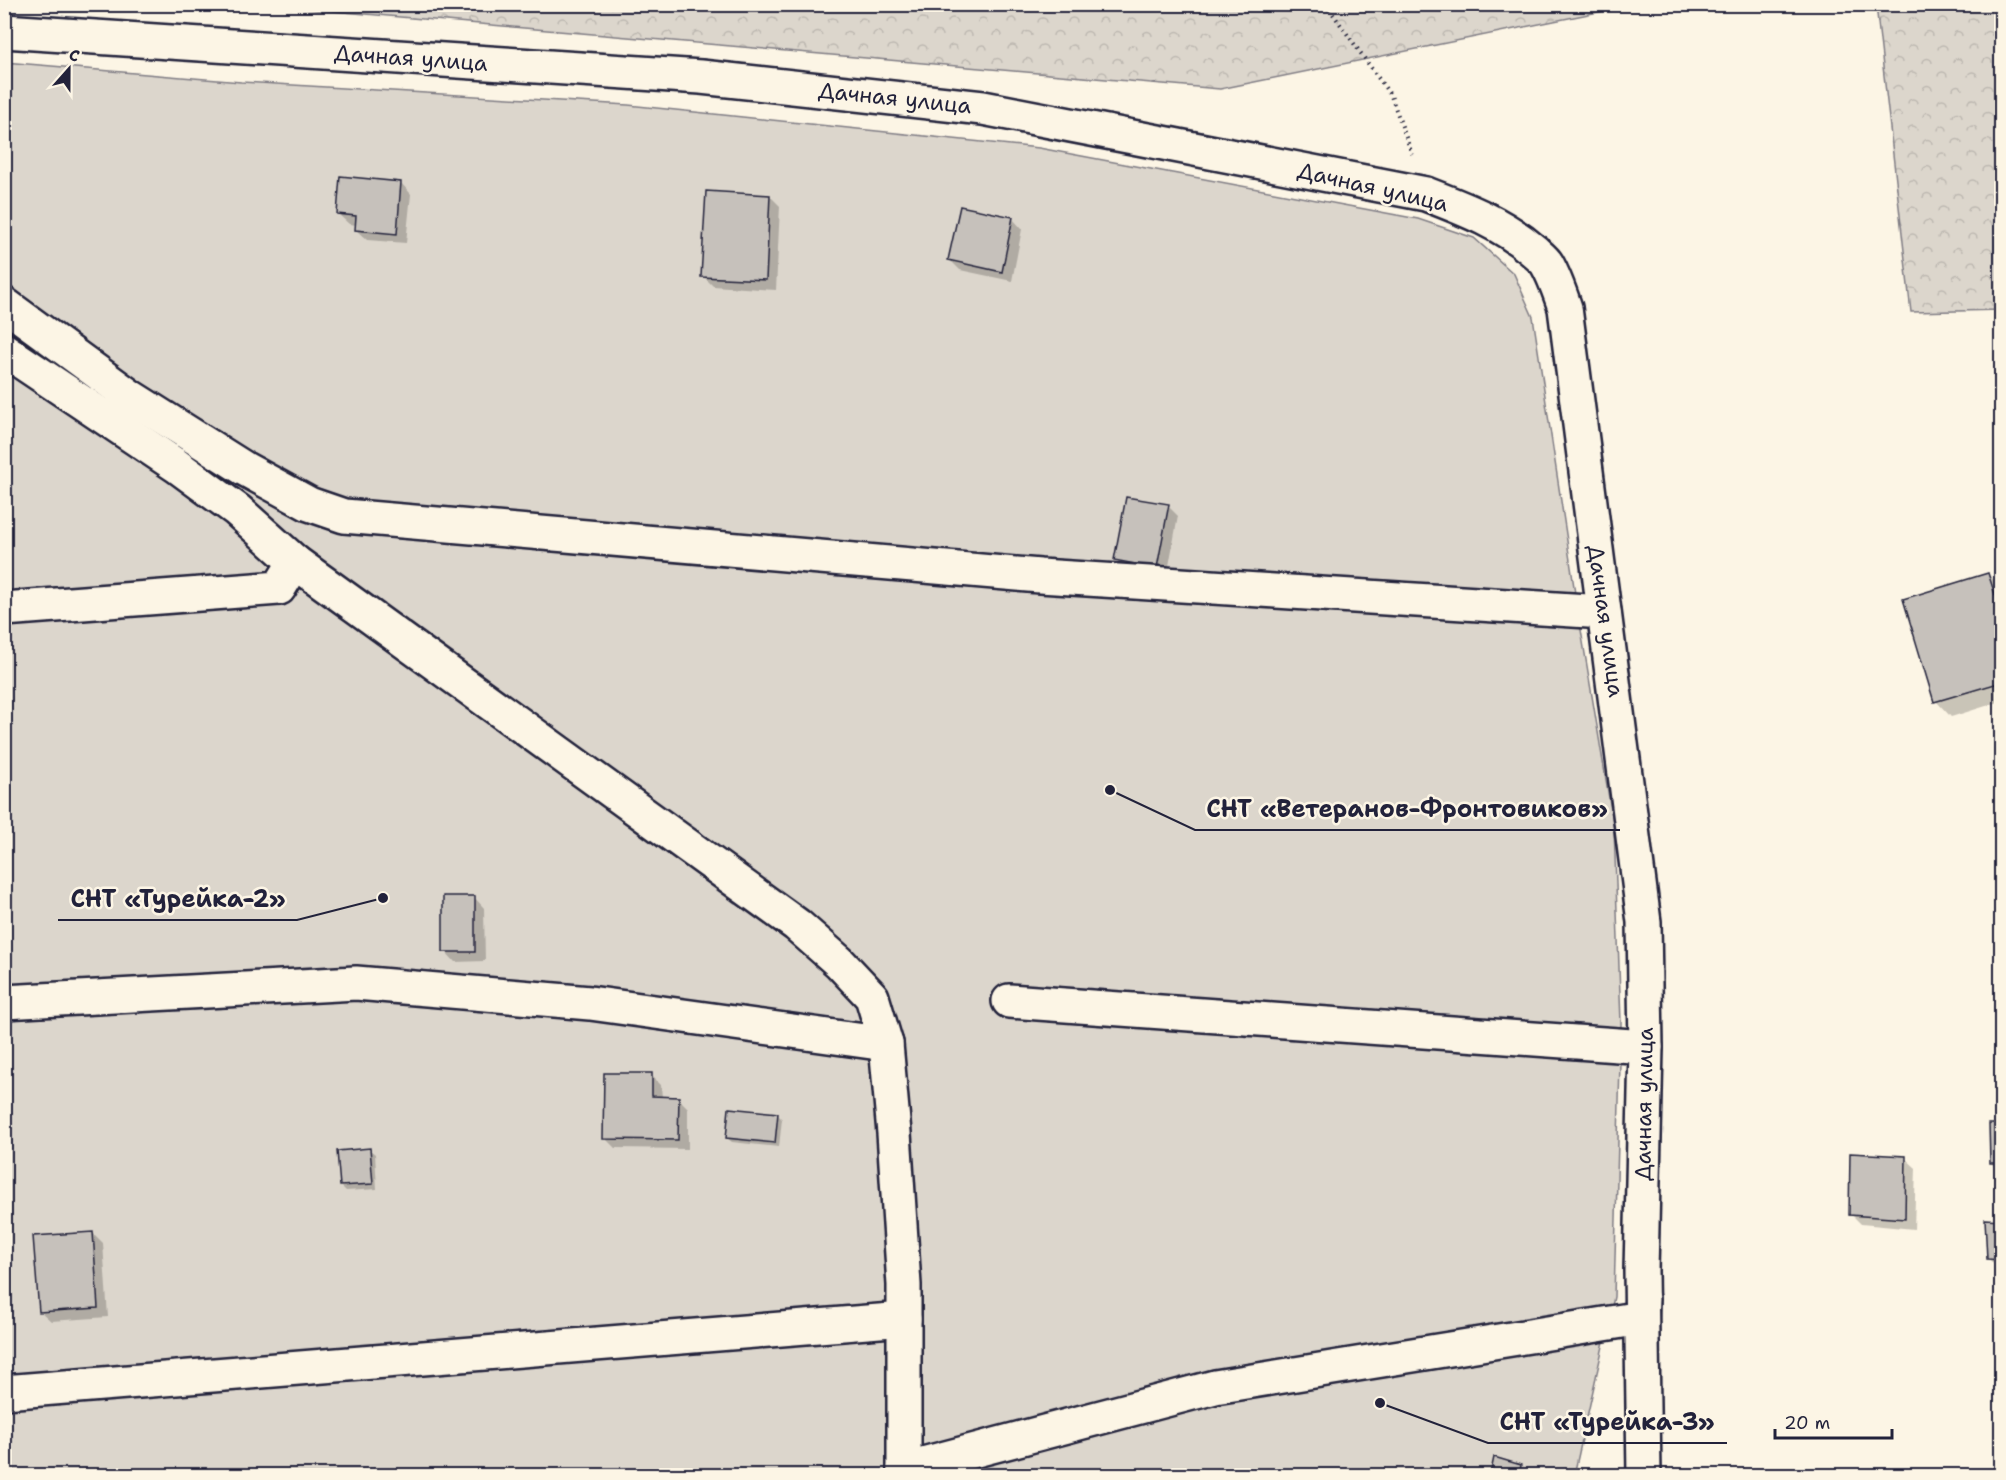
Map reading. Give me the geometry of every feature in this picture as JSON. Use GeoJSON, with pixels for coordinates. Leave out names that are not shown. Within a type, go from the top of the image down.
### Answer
{"type":"FeatureCollection","features":[{"type":"Feature","properties":{"kind":"street","name":"Дачная улица"},"geometry":{"type":"LineString","coordinates":[[4,31],[701,77],[983,108],[1426,194],[1495,223],[1521,240],[1546,262],[1565,308],[1644,922],[1646,1047],[1642,1299],[1644,1476]]}},
{"type":"Feature","properties":{"kind":"street"},"geometry":{"type":"LineString","coordinates":[[4,304],[131,397],[245,469],[309,504],[344,516],[1040,576],[1604,612]]}},
{"type":"Feature","properties":{"kind":"street"},"geometry":{"type":"LineString","coordinates":[[4,350],[177,466],[237,510],[295,562],[797,925],[839,962],[872,997],[886,1044],[894,1133],[904,1319],[904,1472],[1215,1387],[1641,1318],[1642,1299]]}},
{"type":"Feature","properties":{"kind":"street"},"geometry":{"type":"LineString","coordinates":[[4,609],[279,588],[295,562]]}},
{"type":"Feature","properties":{"kind":"street"},"geometry":{"type":"LineString","coordinates":[[4,1002],[356,982],[590,1003],[886,1044]]}},
{"type":"Feature","properties":{"kind":"street"},"geometry":{"type":"LineString","coordinates":[[1009,1001],[1646,1047]]}},
{"type":"Feature","properties":{"kind":"street"},"geometry":{"type":"LineString","coordinates":[[4,1392],[904,1319]]}},
{"type":"Feature","properties":{"kind":"path"},"geometry":{"type":"LineString","coordinates":[[1326,4],[1391,96],[1426,194]]}},
{"type":"Feature","properties":{"kind":"green space"},"geometry":{"type":"Polygon","coordinates":[[[263,5],[1633,5],[1220,89],[263,5]]]}},
{"type":"Feature","properties":{"kind":"green space"},"geometry":{"type":"Polygon","coordinates":[[[1876,5],[2001,5],[2001,310],[1911,312],[1876,5]]]}},
{"type":"Feature","properties":{"kind":"green space"},"geometry":{"type":"Polygon","coordinates":[[[4,62],[241,82],[628,105],[1039,148],[1418,219],[1474,238],[1514,274],[1533,317],[1576,600],[1614,828],[1621,1023],[1614,1297],[1574,1475],[5,1475],[4,62]]]}},
{"type":"Feature","properties":{"kind":"building"},"geometry":{"type":"Polygon","coordinates":[[[340,176],[401,182],[397,234],[355,230],[356,216],[337,214],[340,176]]]}},
{"type":"Feature","properties":{"kind":"building"},"geometry":{"type":"Polygon","coordinates":[[[706,191],[770,195],[766,280],[701,277],[706,191]]]}},
{"type":"Feature","properties":{"kind":"building"},"geometry":{"type":"Polygon","coordinates":[[[960,206],[1013,217],[1002,272],[948,260],[960,206]]]}},
{"type":"Feature","properties":{"kind":"building"},"geometry":{"type":"Polygon","coordinates":[[[1126,497],[1169,504],[1157,568],[1114,560],[1126,497]]]}},
{"type":"Feature","properties":{"kind":"building"},"geometry":{"type":"Polygon","coordinates":[[[1988,573],[2002,616],[2002,682],[1934,702],[1903,599],[1988,573]]]}},
{"type":"Feature","properties":{"kind":"building"},"geometry":{"type":"Polygon","coordinates":[[[443,896],[475,896],[475,952],[443,952],[443,896]]]}},
{"type":"Feature","properties":{"kind":"building"},"geometry":{"type":"Polygon","coordinates":[[[604,1073],[652,1073],[652,1096],[679,1097],[678,1140],[603,1139],[604,1073]]]}},
{"type":"Feature","properties":{"kind":"building"},"geometry":{"type":"Polygon","coordinates":[[[729,1108],[778,1113],[775,1143],[726,1138],[729,1108]]]}},
{"type":"Feature","properties":{"kind":"building"},"geometry":{"type":"Polygon","coordinates":[[[1989,1124],[2002,1124],[2002,1163],[1990,1163],[1989,1124]]]}},
{"type":"Feature","properties":{"kind":"building"},"geometry":{"type":"Polygon","coordinates":[[[370,1148],[373,1184],[340,1186],[337,1151],[370,1148]]]}},
{"type":"Feature","properties":{"kind":"building"},"geometry":{"type":"Polygon","coordinates":[[[1850,1153],[1906,1156],[1905,1219],[1849,1215],[1850,1153]]]}},
{"type":"Feature","properties":{"kind":"building"},"geometry":{"type":"Polygon","coordinates":[[[1985,1219],[2002,1220],[2002,1260],[1987,1259],[1985,1219]]]}},
{"type":"Feature","properties":{"kind":"building"},"geometry":{"type":"Polygon","coordinates":[[[93,1232],[98,1308],[39,1312],[33,1236],[93,1232]]]}},
{"type":"Feature","properties":{"kind":"building"},"geometry":{"type":"Polygon","coordinates":[[[1494,1457],[1521,1465],[1519,1476],[1490,1476],[1494,1457]]]}},
{"type":"Feature","properties":{"kind":"place","name":"СНТ «Ветеранов-Фронтовиков»"},"geometry":{"type":"Point","coordinates":[1110,790]}},
{"type":"Feature","properties":{"kind":"place","name":"СНТ «Турейка-2»"},"geometry":{"type":"Point","coordinates":[383,898]}},
{"type":"Feature","properties":{"kind":"place","name":"СНТ «Турейка-3»"},"geometry":{"type":"Point","coordinates":[1380,1403]}}]}
